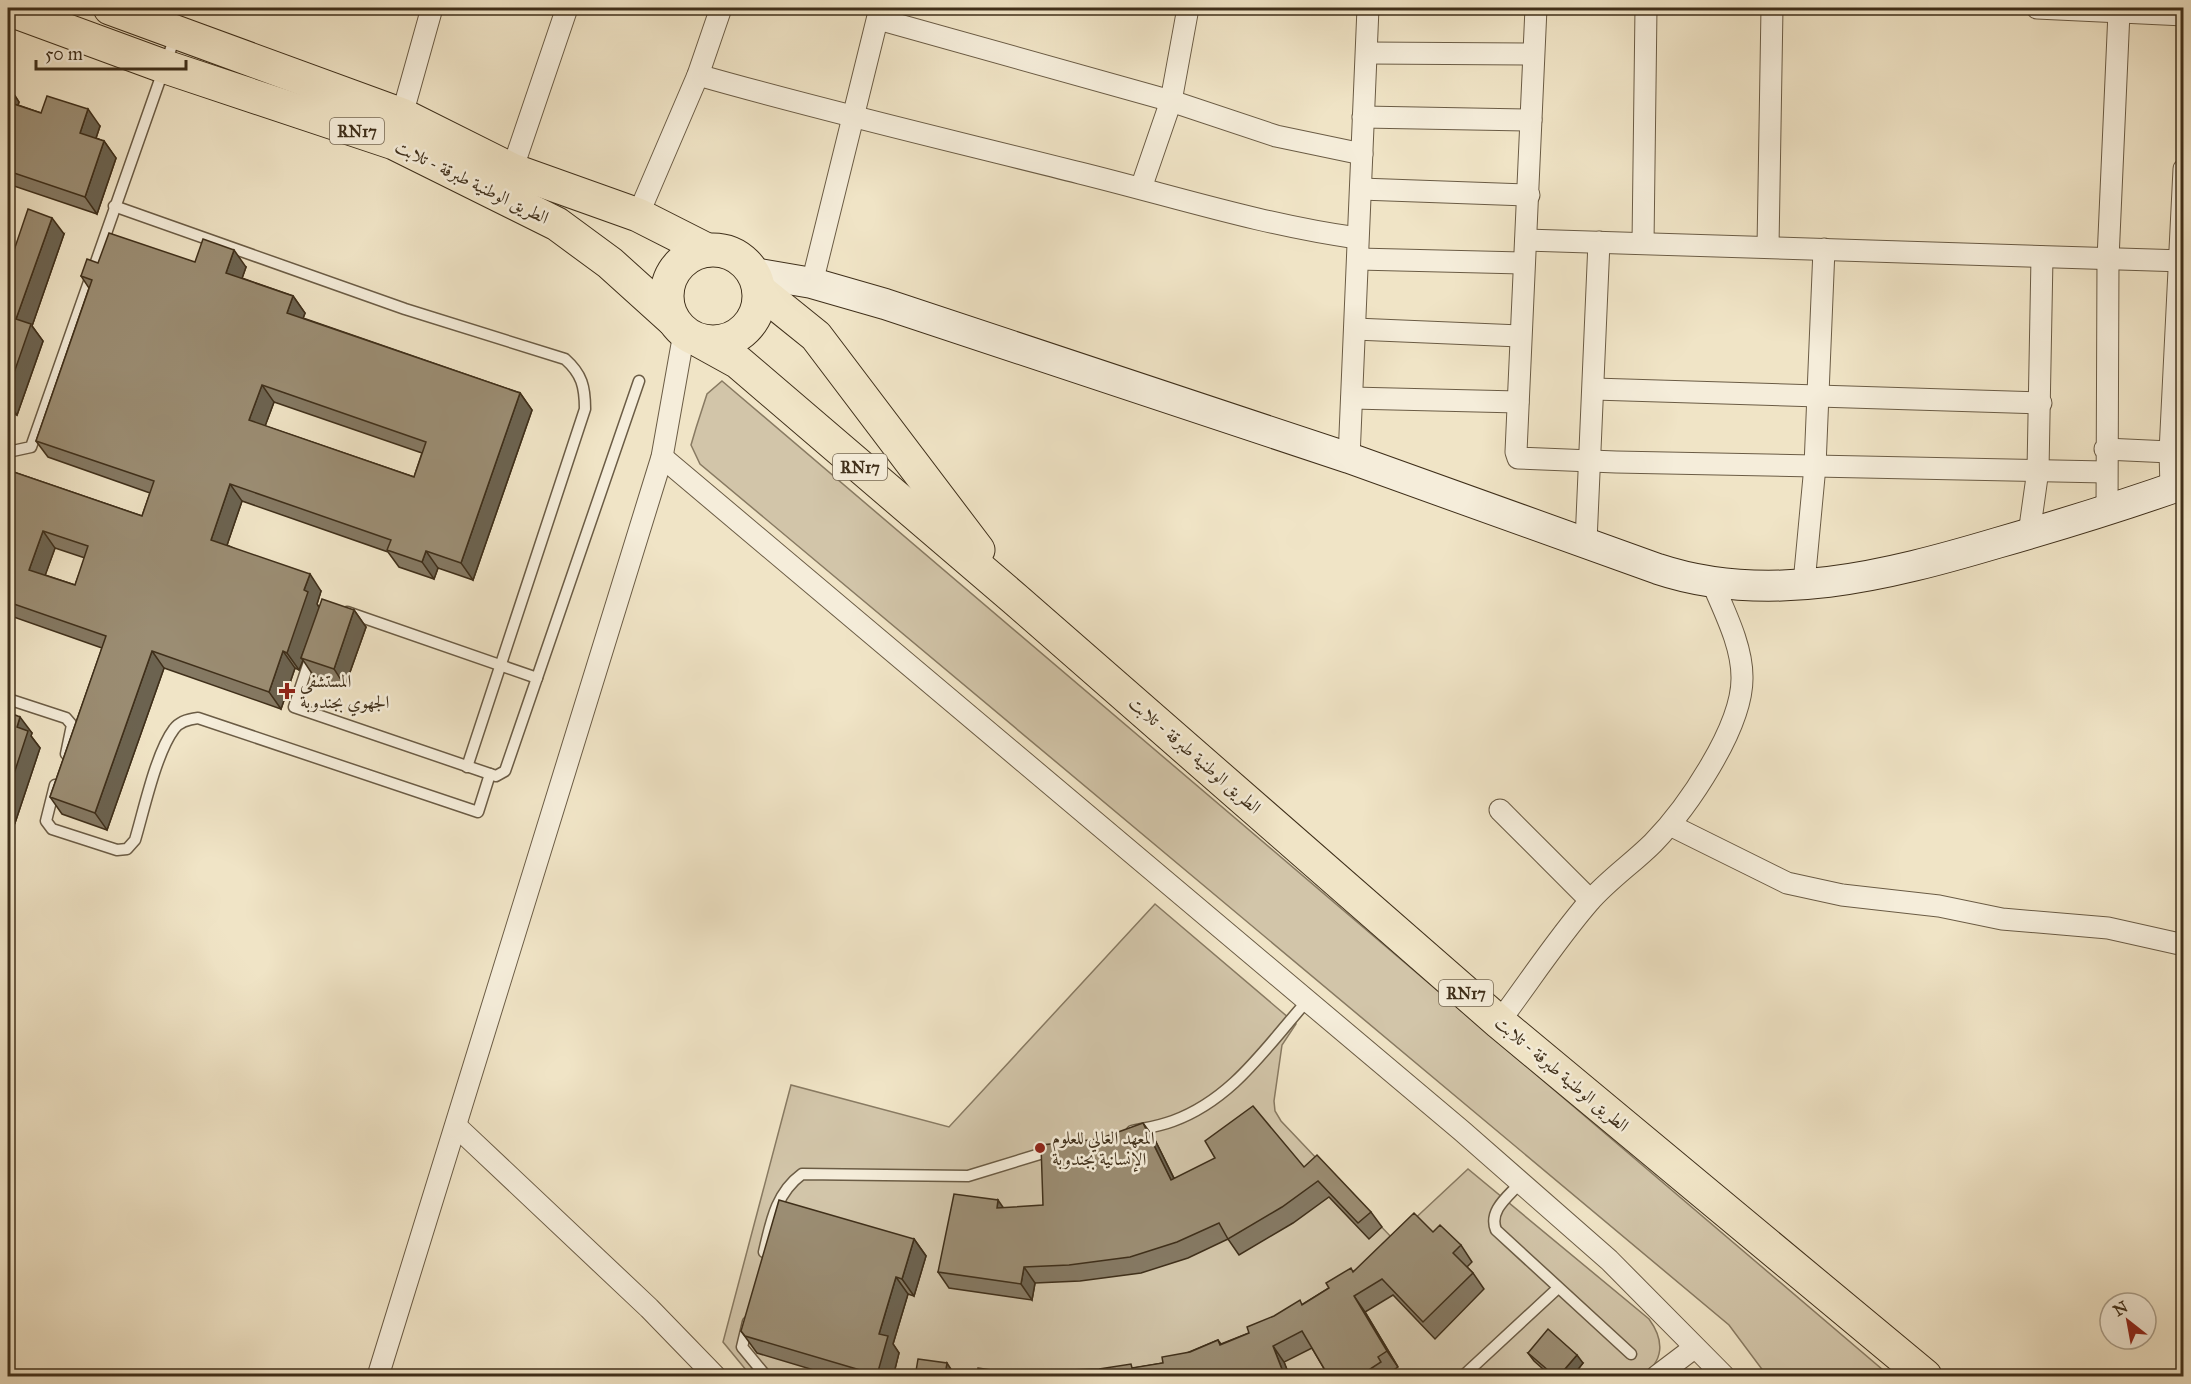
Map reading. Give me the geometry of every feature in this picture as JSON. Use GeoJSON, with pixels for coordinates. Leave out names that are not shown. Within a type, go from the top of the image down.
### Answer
{"type":"FeatureCollection","features":[{"type":"Feature","properties":{"kind":"main road","name":"الطريق الوطنية طبرقة - تلابت"},"geometry":{"type":"LineString","coordinates":[[110,8],[178,30],[402,115],[512,170],[638,215],[707,250]]}},
{"type":"Feature","properties":{"kind":"main road","name":"الطريق الوطنية طبرقة - تلابت"},"geometry":{"type":"LineString","coordinates":[[8,9],[163,66],[393,143],[557,224],[610,263],[686,331],[738,362],[1015,599],[1499,1022],[1925,1377]]}},
{"type":"Feature","properties":{"kind":"main road"},"geometry":{"type":"LineString","coordinates":[[707,250],[692,254],[680,263],[671,275],[666,290],[667,305],[686,331],[716,343],[730,339],[743,331],[753,320],[759,305],[756,281]]}},
{"type":"Feature","properties":{"kind":"main road","name":"RN17"},"geometry":{"type":"LineString","coordinates":[[707,250],[733,254],[756,281]]}},
{"type":"Feature","properties":{"kind":"main road","name":"الطريق الوطنية طبرقة - تلابت"},"geometry":{"type":"LineString","coordinates":[[756,281],[816,336],[1015,599]]}},
{"type":"Feature","properties":{"kind":"street"},"geometry":{"type":"LineString","coordinates":[[402,115],[432,8]]}},
{"type":"Feature","properties":{"kind":"street"},"geometry":{"type":"LineString","coordinates":[[512,170],[567,8]]}},
{"type":"Feature","properties":{"kind":"street"},"geometry":{"type":"LineString","coordinates":[[638,215],[698,75],[722,8]]}},
{"type":"Feature","properties":{"kind":"street"},"geometry":{"type":"LineString","coordinates":[[1141,188],[1172,101],[1188,8]]}},
{"type":"Feature","properties":{"kind":"street"},"geometry":{"type":"LineString","coordinates":[[1349,458],[1368,8]]}},
{"type":"Feature","properties":{"kind":"street"},"geometry":{"type":"LineString","coordinates":[[1536,8],[1529,195],[1522,263],[1516,452],[1518,458],[1591,462],[2105,472]]}},
{"type":"Feature","properties":{"kind":"street"},"geometry":{"type":"LineString","coordinates":[[1643,243],[1646,8]]}},
{"type":"Feature","properties":{"kind":"street"},"geometry":{"type":"LineString","coordinates":[[1768,247],[1772,8]]}},
{"type":"Feature","properties":{"kind":"street"},"geometry":{"type":"LineString","coordinates":[[2046,8],[2175,12]]}},
{"type":"Feature","properties":{"kind":"street"},"geometry":{"type":"LineString","coordinates":[[2107,511],[2105,449],[2108,259],[2119,12]]}},
{"type":"Feature","properties":{"kind":"street"},"geometry":{"type":"LineString","coordinates":[[812,283],[879,13],[1172,101],[1276,136],[1362,154]]}},
{"type":"Feature","properties":{"kind":"street"},"geometry":{"type":"LineString","coordinates":[[1366,52],[1533,54]]}},
{"type":"Feature","properties":{"kind":"street"},"geometry":{"type":"LineString","coordinates":[[698,75],[1141,188],[1358,248],[1522,263]]}},
{"type":"Feature","properties":{"kind":"street"},"geometry":{"type":"LineString","coordinates":[[1364,117],[1531,120]]}},
{"type":"Feature","properties":{"kind":"street"},"geometry":{"type":"LineString","coordinates":[[756,281],[812,283],[885,304],[1349,458],[1684,578],[1712,582],[1804,583],[1881,575],[2107,511],[2177,486],[2170,452],[2182,261],[2184,169]]}},
{"type":"Feature","properties":{"kind":"street"},"geometry":{"type":"LineString","coordinates":[[1361,189],[1529,195]]}},
{"type":"Feature","properties":{"kind":"street"},"geometry":{"type":"LineString","coordinates":[[1526,240],[2182,261]]}},
{"type":"Feature","properties":{"kind":"street"},"geometry":{"type":"LineString","coordinates":[[1586,542],[1599,242]]}},
{"type":"Feature","properties":{"kind":"street"},"geometry":{"type":"LineString","coordinates":[[1804,583],[1815,466],[1824,249]]}},
{"type":"Feature","properties":{"kind":"street"},"geometry":{"type":"LineString","coordinates":[[2029,534],[2038,470],[2043,257]]}},
{"type":"Feature","properties":{"kind":"street"},"geometry":{"type":"LineString","coordinates":[[1355,329],[1520,336]]}},
{"type":"Feature","properties":{"kind":"street"},"geometry":{"type":"LineString","coordinates":[[378,1377],[662,457],[686,331]]}},
{"type":"Feature","properties":{"kind":"street"},"geometry":{"type":"LineString","coordinates":[[1594,390],[2041,403]]}},
{"type":"Feature","properties":{"kind":"street"},"geometry":{"type":"LineString","coordinates":[[1352,398],[1518,402]]}},
{"type":"Feature","properties":{"kind":"street"},"geometry":{"type":"LineString","coordinates":[[2105,449],[2170,452]]}},
{"type":"Feature","properties":{"kind":"street"},"geometry":{"type":"LineString","coordinates":[[662,457],[1521,1182],[1609,1260],[1724,1377]]}},
{"type":"Feature","properties":{"kind":"street"},"geometry":{"type":"LineString","coordinates":[[1499,1022],[1590,900],[1670,825],[1693,794],[1719,748],[1739,703],[1742,676],[1736,646],[1712,582]]}},
{"type":"Feature","properties":{"kind":"street"},"geometry":{"type":"LineString","coordinates":[[1500,810],[1590,900]]}},
{"type":"Feature","properties":{"kind":"street"},"geometry":{"type":"LineString","coordinates":[[1670,825],[1787,883],[1842,895],[1939,906],[2002,919],[2108,928],[2184,945]]}},
{"type":"Feature","properties":{"kind":"street"},"geometry":{"type":"LineString","coordinates":[[456,1126],[649,1308],[715,1377]]}},
{"type":"Feature","properties":{"kind":"street"},"geometry":{"type":"LineString","coordinates":[[1657,1377],[1694,1348]]}},
{"type":"Feature","properties":{"kind":"lane"},"geometry":{"type":"LineString","coordinates":[[8,452],[31,447],[163,66],[178,30]]}},
{"type":"Feature","properties":{"kind":"lane"},"geometry":{"type":"LineString","coordinates":[[114,206],[405,309],[565,358],[578,370],[585,389],[585,409],[467,767]]}},
{"type":"Feature","properties":{"kind":"lane"},"geometry":{"type":"LineString","coordinates":[[316,642],[294,707],[496,776],[505,771],[639,381]]}},
{"type":"Feature","properties":{"kind":"lane"},"geometry":{"type":"LineString","coordinates":[[340,610],[537,678]]}},
{"type":"Feature","properties":{"kind":"lane"},"geometry":{"type":"LineString","coordinates":[[8,699],[66,718],[72,724],[47,810],[46,821],[52,829],[117,850],[127,849],[135,840],[166,743],[175,727],[187,720],[198,718],[478,812],[490,774]]}},
{"type":"Feature","properties":{"kind":"lane"},"geometry":{"type":"LineString","coordinates":[[1117,1134],[1172,1121],[1211,1102],[1251,1069],[1307,1001]]}},
{"type":"Feature","properties":{"kind":"lane"},"geometry":{"type":"LineString","coordinates":[[763,1259],[773,1215],[781,1195],[791,1182],[802,1174],[968,1176],[1062,1147]]}},
{"type":"Feature","properties":{"kind":"lane"},"geometry":{"type":"LineString","coordinates":[[1521,1182],[1498,1207],[1493,1222],[1496,1230],[1631,1354]]}},
{"type":"Feature","properties":{"kind":"lane"},"geometry":{"type":"LineString","coordinates":[[1463,1377],[1558,1288]]}},
{"type":"Feature","properties":{"kind":"lane"},"geometry":{"type":"LineString","coordinates":[[750,1314],[742,1347],[766,1377]]}},
{"type":"Feature","properties":{"kind":"shaded area"},"geometry":{"type":"Polygon","coordinates":[[[722,381],[1890,1376],[1767,1376],[1729,1325],[700,464],[691,445],[707,394],[722,381]]]}},
{"type":"Feature","properties":{"kind":"shaded area","name":"المعهد العالي للعلوم الإنسانية بجندوبة"},"geometry":{"type":"Polygon","coordinates":[[[1155,904],[1296,1024],[1282,1045],[1274,1101],[1275,1111],[1281,1121],[1393,1239],[1468,1169],[1649,1319],[1658,1335],[1660,1350],[1658,1358],[1649,1370],[1641,1376],[751,1376],[723,1342],[791,1085],[949,1127],[1155,904]]]}},
{"type":"Feature","properties":{"kind":"building"},"geometry":{"type":"Polygon","coordinates":[[[47,96],[88,109],[80,133],[104,141],[85,197],[8,171],[8,102],[41,113],[47,96]]]}},
{"type":"Feature","properties":{"kind":"building"},"geometry":{"type":"Polygon","coordinates":[[[28,209],[52,218],[16,319],[31,324],[8,390],[8,268],[28,209]]]}},
{"type":"Feature","properties":{"kind":"building"},"geometry":{"type":"Polygon","coordinates":[[[109,233],[195,262],[203,239],[234,250],[226,273],[293,296],[287,313],[520,393],[461,563],[426,551],[422,562],[387,550],[391,540],[230,484],[211,540],[310,574],[304,590],[308,592],[287,653],[283,651],[269,692],[152,651],[95,813],[50,797],[106,636],[8,602],[8,470],[142,516],[154,481],[36,441],[92,280],[81,276],[87,259],[98,263],[109,233]],[[262,385],[249,420],[414,477],[426,442],[262,385]],[[43,531],[29,570],[75,585],[88,546],[43,531]]]}},
{"type":"Feature","properties":{"kind":"building"},"geometry":{"type":"Polygon","coordinates":[[[322,599],[354,610],[334,669],[301,658],[322,599]]]}},
{"type":"Feature","properties":{"kind":"building"},"geometry":{"type":"Polygon","coordinates":[[[8,712],[20,717],[17,727],[28,731],[8,792],[8,712]]]}},
{"type":"Feature","properties":{"kind":"building"},"geometry":{"type":"Polygon","coordinates":[[[1253,1106],[1304,1167],[1317,1155],[1371,1212],[1358,1223],[1318,1181],[1282,1207],[1228,1239],[1219,1223],[1177,1242],[1130,1257],[1069,1265],[1024,1267],[1021,1284],[938,1272],[954,1194],[998,1200],[997,1208],[1043,1205],[1041,1145],[1099,1139],[1143,1123],[1171,1180],[1215,1158],[1205,1141],[1253,1106]]]}},
{"type":"Feature","properties":{"kind":"building"},"geometry":{"type":"Polygon","coordinates":[[[779,1200],[914,1239],[902,1279],[896,1277],[879,1334],[888,1336],[877,1375],[745,1336],[741,1331],[779,1200]]]}},
{"type":"Feature","properties":{"kind":"building"},"geometry":{"type":"Polygon","coordinates":[[[1414,1213],[1433,1232],[1440,1225],[1461,1245],[1453,1253],[1473,1273],[1423,1322],[1382,1279],[1354,1296],[1387,1351],[1378,1357],[1381,1362],[1358,1377],[1329,1377],[1302,1331],[1273,1346],[1285,1377],[1218,1377],[1216,1372],[1199,1377],[1045,1377],[1068,1376],[1068,1370],[1099,1369],[1131,1364],[1132,1368],[1163,1363],[1162,1357],[1190,1352],[1218,1340],[1220,1345],[1249,1333],[1247,1327],[1274,1316],[1300,1300],[1302,1305],[1329,1288],[1326,1283],[1351,1268],[1353,1272],[1414,1213]]]}},
{"type":"Feature","properties":{"kind":"building"},"geometry":{"type":"Polygon","coordinates":[[[1548,1329],[1577,1355],[1558,1377],[1528,1353],[1548,1329]]]}},
{"type":"Feature","properties":{"kind":"building"},"geometry":{"type":"Polygon","coordinates":[[[918,1359],[947,1363],[946,1369],[977,1374],[978,1368],[1007,1372],[1037,1371],[1037,1377],[915,1377],[918,1359]]]}},
{"type":"Feature","properties":{"kind":"place","name":"المستشفى الجهوي بجندوبة"},"geometry":{"type":"Point","coordinates":[287,691]}},
{"type":"Feature","properties":{"kind":"place","name":"المعهد العالي للعلوم الإنسانية بجندوبة"},"geometry":{"type":"Point","coordinates":[1040,1148]}}]}
